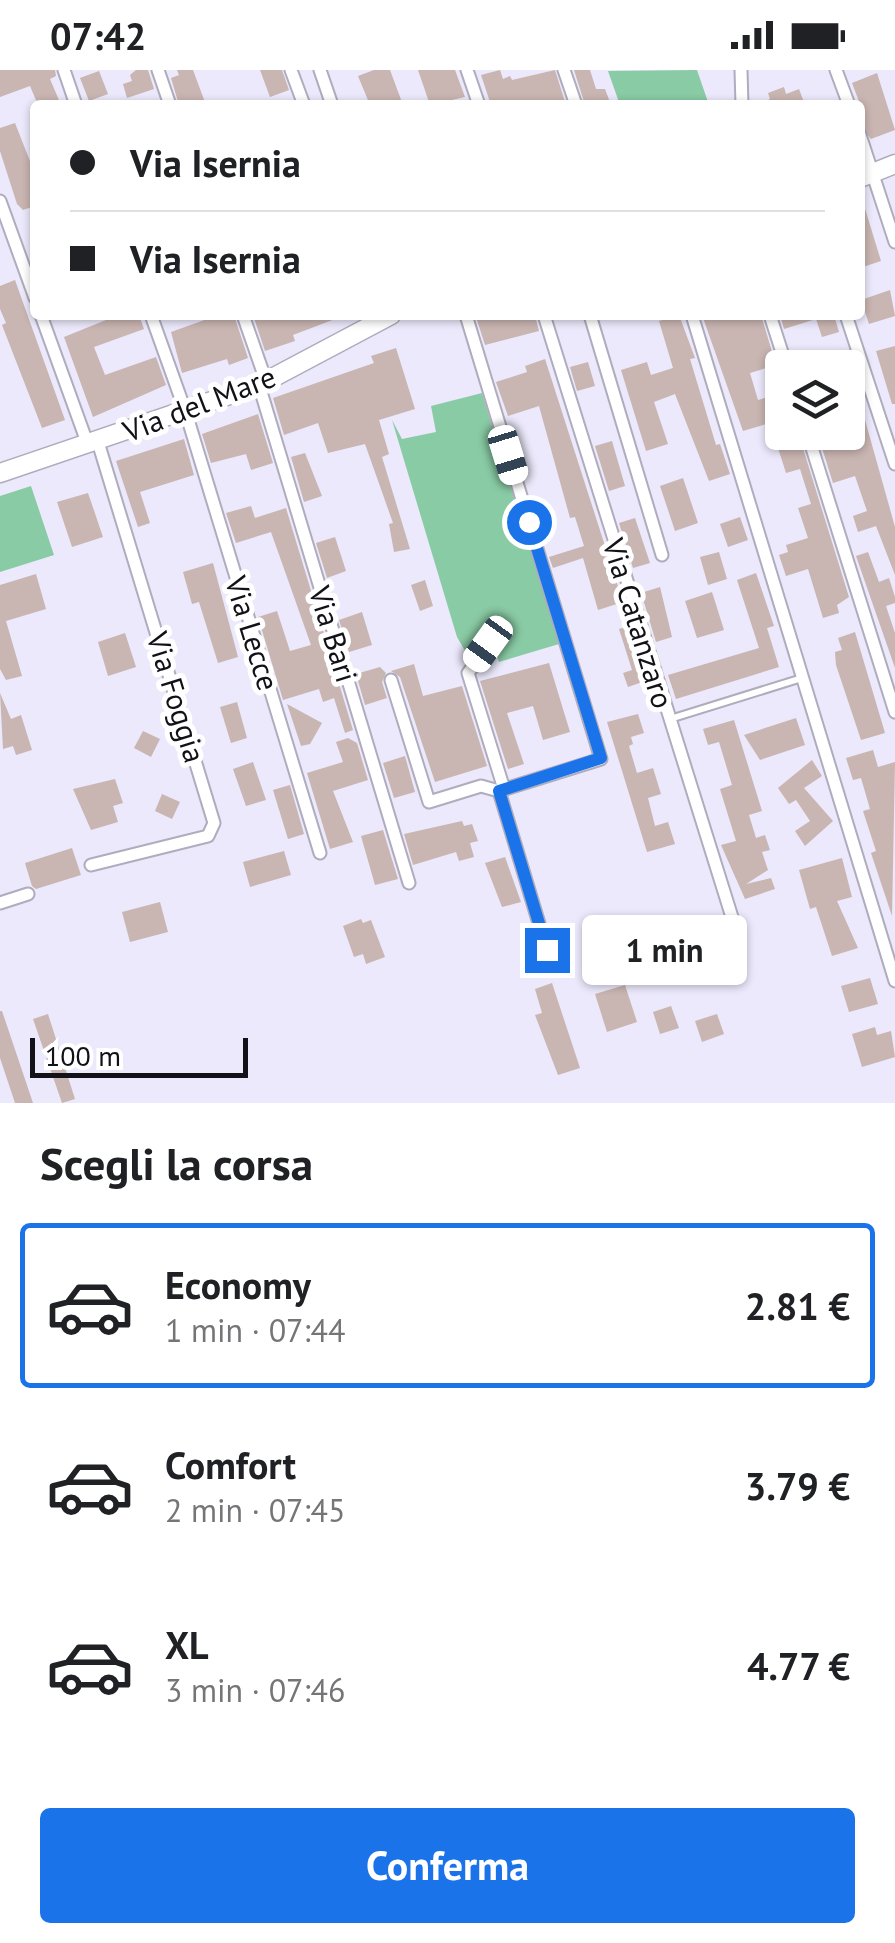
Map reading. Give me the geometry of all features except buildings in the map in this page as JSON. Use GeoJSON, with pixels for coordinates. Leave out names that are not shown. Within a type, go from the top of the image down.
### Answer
{"type":"FeatureCollection","features":[{"type":"Feature","properties":{"kind":"main road"},"geometry":{"type":"LineString","coordinates":[[867,175],[895,164]]}},
{"type":"Feature","properties":{"kind":"main road","name":"Via del Mare"},"geometry":{"type":"LineString","coordinates":[[0,473],[186,413],[263,383],[378,320]]}},
{"type":"Feature","properties":{"kind":"street"},"geometry":{"type":"LineString","coordinates":[[64,70],[74,100]]}},
{"type":"Feature","properties":{"kind":"street"},"geometry":{"type":"LineString","coordinates":[[158,70],[168,100]]}},
{"type":"Feature","properties":{"kind":"street"},"geometry":{"type":"LineString","coordinates":[[291,70],[302,100]]}},
{"type":"Feature","properties":{"kind":"street"},"geometry":{"type":"LineString","coordinates":[[320,70],[330,100]]}},
{"type":"Feature","properties":{"kind":"street"},"geometry":{"type":"LineString","coordinates":[[467,70],[478,100]]}},
{"type":"Feature","properties":{"kind":"street"},"geometry":{"type":"LineString","coordinates":[[564,70],[574,100]]}},
{"type":"Feature","properties":{"kind":"street"},"geometry":{"type":"LineString","coordinates":[[741,70],[742,100]]}},
{"type":"Feature","properties":{"kind":"street"},"geometry":{"type":"LineString","coordinates":[[836,70],[847,100]]}},
{"type":"Feature","properties":{"kind":"street"},"geometry":{"type":"LineString","coordinates":[[867,175],[895,242]]}},
{"type":"Feature","properties":{"kind":"street"},"geometry":{"type":"LineString","coordinates":[[0,200],[30,284]]}},
{"type":"Feature","properties":{"kind":"street"},"geometry":{"type":"LineString","coordinates":[[43,320],[93,443]]}},
{"type":"Feature","properties":{"kind":"street","name":"Via Lecce"},"geometry":{"type":"LineString","coordinates":[[153,320],[186,413],[320,853]]}},
{"type":"Feature","properties":{"kind":"street","name":"Via Bari"},"geometry":{"type":"LineString","coordinates":[[244,320],[409,883]]}},
{"type":"Feature","properties":{"kind":"street"},"geometry":{"type":"LineString","coordinates":[[391,680],[429,802],[482,786],[501,790],[601,758],[468,320]]}},
{"type":"Feature","properties":{"kind":"street","name":"Via Catanzaro"},"geometry":{"type":"LineString","coordinates":[[546,320],[736,930]]}},
{"type":"Feature","properties":{"kind":"street"},"geometry":{"type":"LineString","coordinates":[[591,320],[662,556]]}},
{"type":"Feature","properties":{"kind":"street"},"geometry":{"type":"LineString","coordinates":[[694,320],[895,981]]}},
{"type":"Feature","properties":{"kind":"street"},"geometry":{"type":"LineString","coordinates":[[772,320],[781,350]]}},
{"type":"Feature","properties":{"kind":"street"},"geometry":{"type":"LineString","coordinates":[[848,320],[895,464]]}},
{"type":"Feature","properties":{"kind":"street","name":"Via Foggia"},"geometry":{"type":"LineString","coordinates":[[90,865],[208,836],[214,823],[93,443]]}},
{"type":"Feature","properties":{"kind":"street"},"geometry":{"type":"LineString","coordinates":[[813,450],[895,712]]}},
{"type":"Feature","properties":{"kind":"street"},"geometry":{"type":"LineString","coordinates":[[488,644],[468,673],[547,950]]}},
{"type":"Feature","properties":{"kind":"street"},"geometry":{"type":"LineString","coordinates":[[0,902],[28,894]]}},
{"type":"Feature","properties":{"kind":"lane"},"geometry":{"type":"LineString","coordinates":[[669,719],[803,678]]}},
{"type":"Feature","properties":{"kind":"green space"},"geometry":{"type":"Polygon","coordinates":[[[697,70],[707,100],[618,100],[608,71],[697,70]]]}},
{"type":"Feature","properties":{"kind":"green space"},"geometry":{"type":"Polygon","coordinates":[[[482,393],[559,644],[499,662],[491,638],[479,642],[471,661],[457,637],[392,420],[402,439],[436,432],[431,406],[482,393]]]}},
{"type":"Feature","properties":{"kind":"green space"},"geometry":{"type":"Polygon","coordinates":[[[31,486],[54,555],[0,572],[0,496],[31,486]]]}},
{"type":"Feature","properties":{"kind":"route"},"geometry":{"type":"LineString","coordinates":[[529,522],[601,758],[499,791],[547,950]]}}]}
